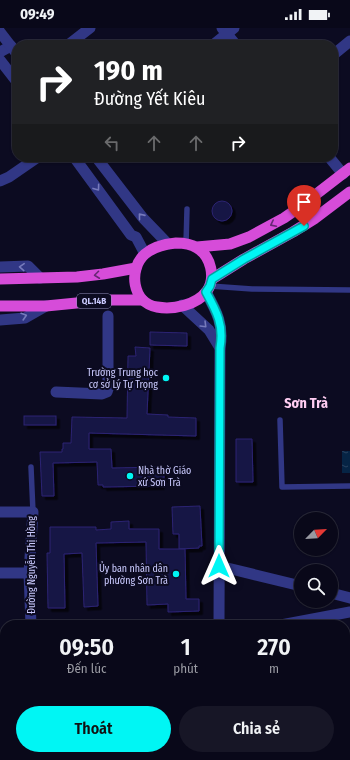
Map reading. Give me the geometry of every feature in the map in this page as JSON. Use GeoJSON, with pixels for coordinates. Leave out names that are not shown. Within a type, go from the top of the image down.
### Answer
{"type":"FeatureCollection","features":[{"type":"Feature","properties":{"kind":"highway"},"geometry":{"type":"LineString","coordinates":[[347,171],[315,197],[284,218],[248,237],[230,244],[192,246],[168,244],[155,248],[145,254],[136,268],[134,279],[137,291],[142,300],[155,307],[171,308],[196,300],[209,286],[244,259],[314,219],[350,192]]}},
{"type":"Feature","properties":{"kind":"highway"},"geometry":{"type":"LineString","coordinates":[[192,246],[204,254],[208,261],[211,270],[209,286]]}},
{"type":"Feature","properties":{"kind":"highway"},"geometry":{"type":"LineString","coordinates":[[0,279],[77,277],[136,268]]}},
{"type":"Feature","properties":{"kind":"highway","name":"QL.14B"},"geometry":{"type":"LineString","coordinates":[[0,306],[46,306],[107,300],[142,300]]}},
{"type":"Feature","properties":{"kind":"street"},"geometry":{"type":"LineString","coordinates":[[74,40],[90,28]]}},
{"type":"Feature","properties":{"kind":"street"},"geometry":{"type":"LineString","coordinates":[[218,40],[228,30],[233,40]]}},
{"type":"Feature","properties":{"kind":"street"},"geometry":{"type":"LineString","coordinates":[[0,32],[12,47]]}},
{"type":"Feature","properties":{"kind":"street"},"geometry":{"type":"LineString","coordinates":[[338,51],[350,41]]}},
{"type":"Feature","properties":{"kind":"street"},"geometry":{"type":"LineString","coordinates":[[0,52],[12,50]]}},
{"type":"Feature","properties":{"kind":"street"},"geometry":{"type":"LineString","coordinates":[[0,60],[12,76]]}},
{"type":"Feature","properties":{"kind":"street"},"geometry":{"type":"LineString","coordinates":[[0,181],[9,177],[31,162]]}},
{"type":"Feature","properties":{"kind":"street"},"geometry":{"type":"LineString","coordinates":[[78,162],[131,235],[136,237],[145,254]]}},
{"type":"Feature","properties":{"kind":"street"},"geometry":{"type":"LineString","coordinates":[[100,162],[143,218],[168,244]]}},
{"type":"Feature","properties":{"kind":"street"},"geometry":{"type":"LineString","coordinates":[[336,162],[347,171]]}},
{"type":"Feature","properties":{"kind":"street"},"geometry":{"type":"LineString","coordinates":[[0,267],[28,266],[40,278]]}},
{"type":"Feature","properties":{"kind":"street"},"geometry":{"type":"LineString","coordinates":[[209,286],[220,320],[222,334],[220,348],[219,620]]}},
{"type":"Feature","properties":{"kind":"street"},"geometry":{"type":"LineString","coordinates":[[182,305],[209,330],[220,348]]}},
{"type":"Feature","properties":{"kind":"street"},"geometry":{"type":"LineString","coordinates":[[0,320],[25,318],[46,306]]}},
{"type":"Feature","properties":{"kind":"street"},"geometry":{"type":"LineString","coordinates":[[56,392],[102,394],[107,392],[108,316]]}},
{"type":"Feature","properties":{"kind":"street","name":"Đường Nguyễn Thị Hồng"},"geometry":{"type":"LineString","coordinates":[[0,512],[33,512],[29,573],[31,620]]}},
{"type":"Feature","properties":{"kind":"street"},"geometry":{"type":"LineString","coordinates":[[219,566],[294,584]]}},
{"type":"Feature","properties":{"kind":"street"},"geometry":{"type":"LineString","coordinates":[[0,573],[29,573]]}},
{"type":"Feature","properties":{"kind":"street"},"geometry":{"type":"LineString","coordinates":[[338,595],[350,598]]}},
{"type":"Feature","properties":{"kind":"street"},"geometry":{"type":"LineString","coordinates":[[322,620],[350,612]]}},
{"type":"Feature","properties":{"kind":"lane"},"geometry":{"type":"LineString","coordinates":[[188,209],[192,246]]}},
{"type":"Feature","properties":{"kind":"lane"},"geometry":{"type":"LineString","coordinates":[[209,286],[252,289],[350,290]]}},
{"type":"Feature","properties":{"kind":"lane"},"geometry":{"type":"LineString","coordinates":[[280,420],[282,487],[350,486]]}},
{"type":"Feature","properties":{"kind":"lane"},"geometry":{"type":"LineString","coordinates":[[31,467],[33,512]]}},
{"type":"Feature","properties":{"kind":"water"},"geometry":{"type":"Polygon","coordinates":[[[342,451],[350,451],[350,473],[342,473],[342,451]]]}},
{"type":"Feature","properties":{"kind":"building"},"geometry":{"type":"Polygon","coordinates":[[[222,201],[229,204],[232,211],[229,218],[222,221],[215,218],[212,211],[215,204],[222,201]]]}},
{"type":"Feature","properties":{"kind":"building"},"geometry":{"type":"Polygon","coordinates":[[[150,332],[187,333],[187,346],[150,345],[150,332]]]}},
{"type":"Feature","properties":{"kind":"building"},"geometry":{"type":"Polygon","coordinates":[[[135,347],[150,348],[147,414],[168,415],[168,417],[196,418],[196,436],[89,433],[89,449],[111,449],[112,468],[160,467],[160,472],[164,472],[164,479],[161,480],[161,486],[103,487],[103,485],[98,485],[97,462],[53,463],[54,496],[42,496],[40,452],[62,452],[63,443],[71,443],[72,417],[127,418],[128,356],[136,356],[135,347]]]}},
{"type":"Feature","properties":{"kind":"building"},"geometry":{"type":"Polygon","coordinates":[[[24,416],[56,416],[56,425],[24,425],[24,416]]]}},
{"type":"Feature","properties":{"kind":"building"},"geometry":{"type":"Polygon","coordinates":[[[236,439],[252,439],[253,482],[236,482],[236,439]]]}},
{"type":"Feature","properties":{"kind":"building"},"geometry":{"type":"Polygon","coordinates":[[[200,506],[202,546],[199,546],[199,548],[179,549],[179,534],[173,534],[172,507],[200,506]]]}},
{"type":"Feature","properties":{"kind":"building"},"geometry":{"type":"Polygon","coordinates":[[[129,521],[129,529],[159,529],[159,549],[185,549],[186,599],[199,599],[199,611],[168,612],[168,604],[147,605],[146,542],[96,543],[98,606],[84,607],[82,553],[64,554],[65,608],[48,608],[47,553],[50,553],[50,527],[96,527],[96,530],[111,529],[111,522],[129,521]]]}},
{"type":"Feature","properties":{"kind":"place","name":"Trường Trung học cơ sở Lý Tự Trọng"},"geometry":{"type":"Point","coordinates":[166,378]}},
{"type":"Feature","properties":{"kind":"place","name":"Nhà thờ Giáo xứ Sơn Trà"},"geometry":{"type":"Point","coordinates":[130,476]}},
{"type":"Feature","properties":{"kind":"place","name":"Ủy ban nhân dân phường Sơn Trà"},"geometry":{"type":"Point","coordinates":[176,574]}},
{"type":"Feature","properties":{"kind":"district","name":"Sơn Trà"},"geometry":{"type":"Point","coordinates":[306,403]}},
{"type":"Feature","properties":{"kind":"route"},"geometry":{"type":"LineString","coordinates":[[219,566],[220,348],[222,328],[216,310],[206,292],[212,279],[244,259],[304,226]]}}]}
